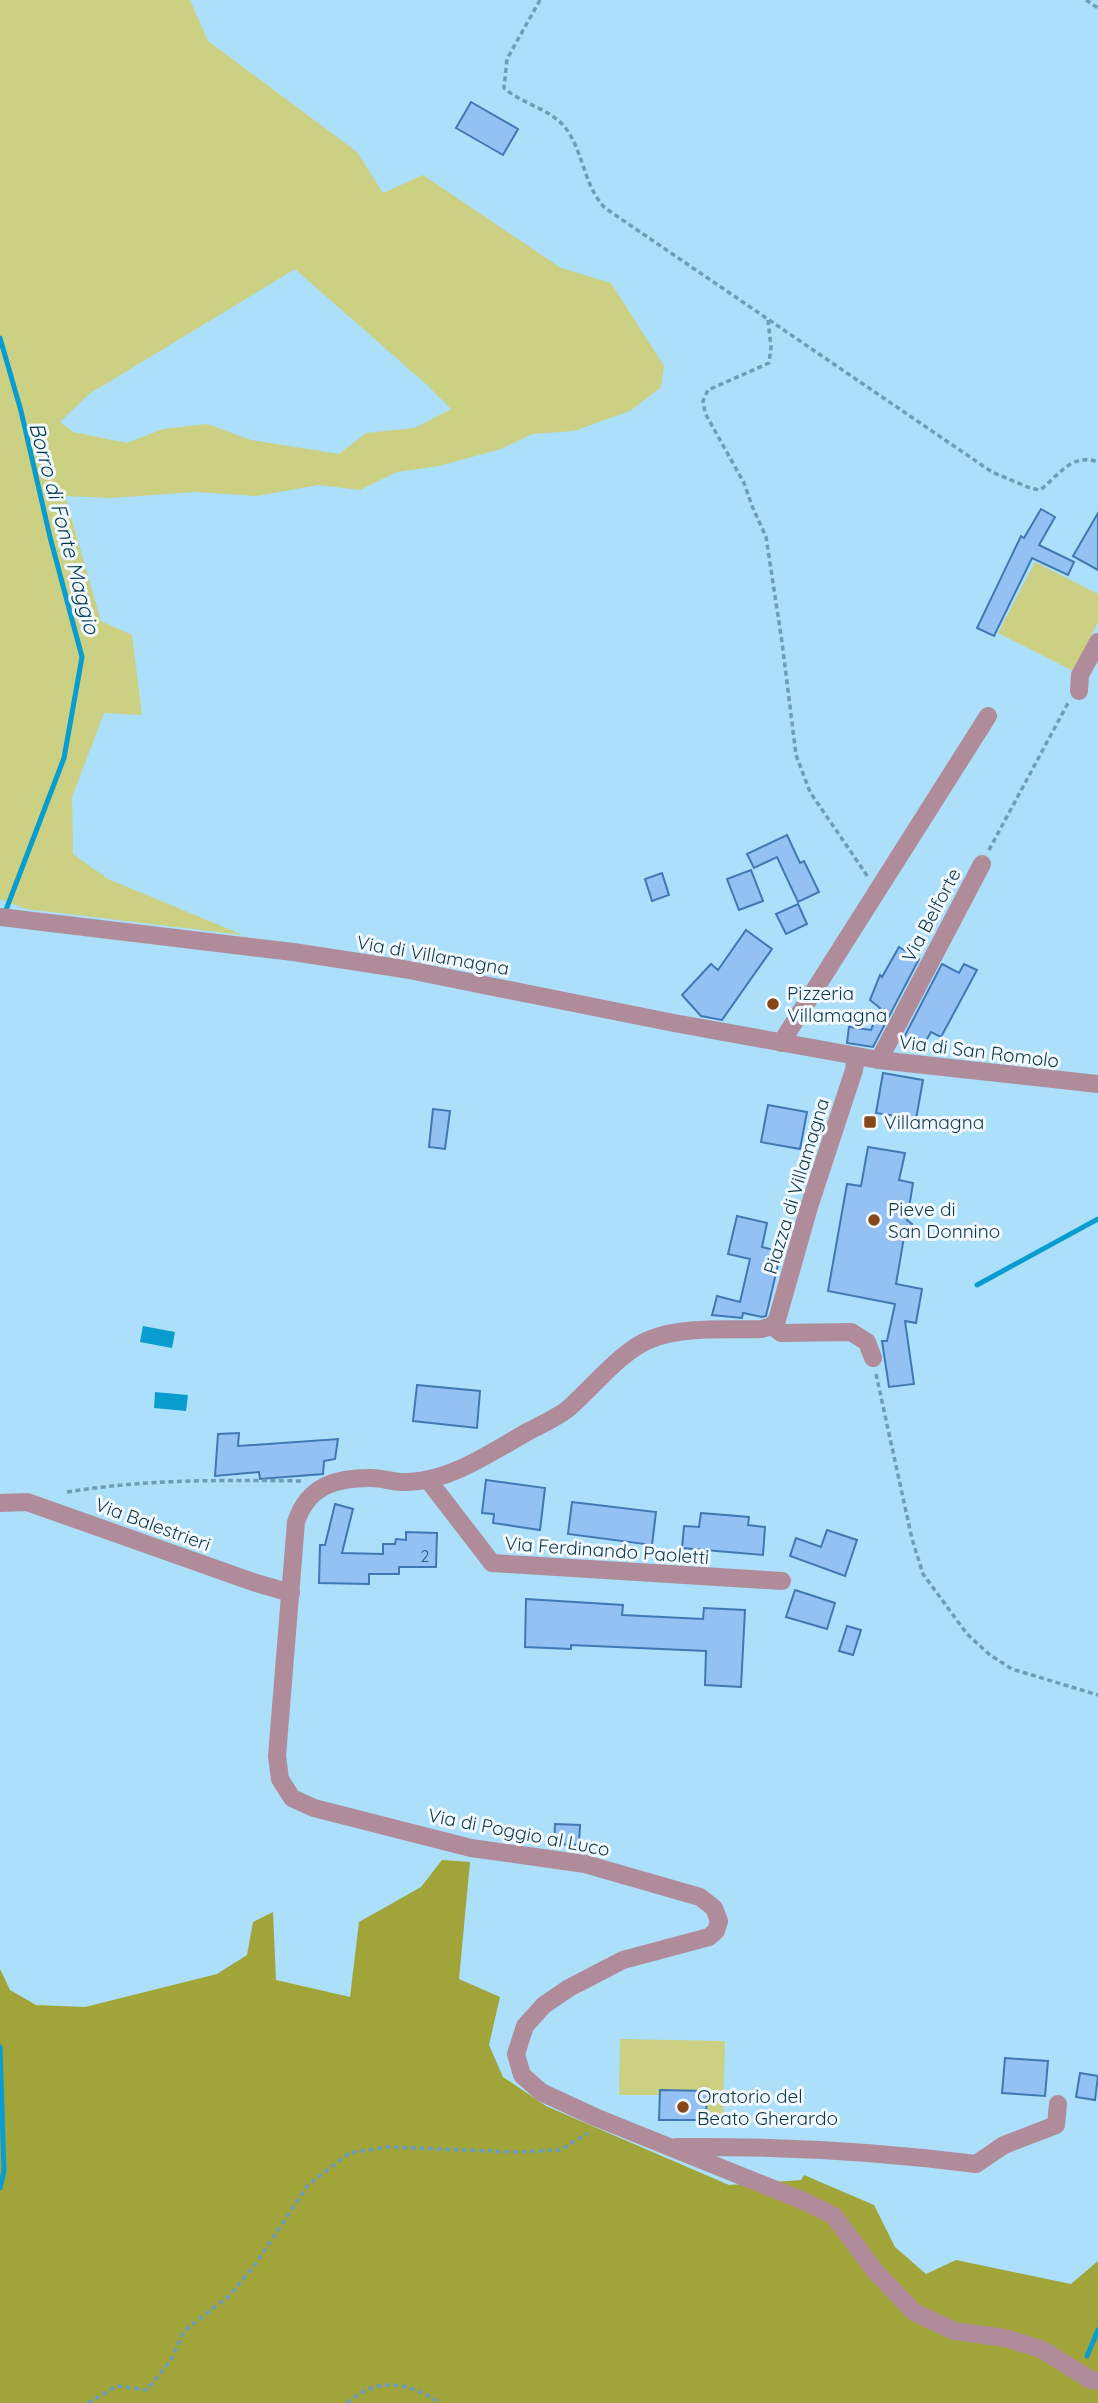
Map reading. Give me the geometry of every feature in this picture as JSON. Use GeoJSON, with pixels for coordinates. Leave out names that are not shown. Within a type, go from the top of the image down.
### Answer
{"type":"FeatureCollection","features":[{"type":"Feature","properties":{"kind":"street"},"geometry":{"type":"LineString","coordinates":[[1079,691],[1080,675],[1098,642]]}},
{"type":"Feature","properties":{"kind":"street"},"geometry":{"type":"LineString","coordinates":[[781,1043],[988,716]]}},
{"type":"Feature","properties":{"kind":"street","name":"Via Belforte"},"geometry":{"type":"LineString","coordinates":[[879,1060],[982,864]]}},
{"type":"Feature","properties":{"kind":"street","name":"Via di Villamagna"},"geometry":{"type":"LineString","coordinates":[[6,918],[293,952],[404,969],[856,1056]]}},
{"type":"Feature","properties":{"kind":"street","name":"Via di San Romolo"},"geometry":{"type":"LineString","coordinates":[[856,1056],[1098,1084]]}},
{"type":"Feature","properties":{"kind":"street","name":"Piazza di Villamagna"},"geometry":{"type":"LineString","coordinates":[[772,1326],[777,1320],[856,1056]]}},
{"type":"Feature","properties":{"kind":"street"},"geometry":{"type":"LineString","coordinates":[[326,1485],[371,1478],[406,1482],[428,1480],[463,1468],[567,1410],[628,1352],[651,1339],[690,1331],[762,1329],[772,1326],[782,1333],[851,1332],[867,1342],[873,1358]]}},
{"type":"Feature","properties":{"kind":"street","name":"Via Ferdinando Paoletti"},"geometry":{"type":"LineString","coordinates":[[428,1480],[492,1563],[782,1581]]}},
{"type":"Feature","properties":{"kind":"street","name":"Via di Poggio al Luco"},"geometry":{"type":"LineString","coordinates":[[326,1485],[316,1490],[302,1504],[296,1522],[277,1756],[280,1779],[292,1798],[314,1808],[471,1847],[585,1864],[700,1897],[714,1908],[719,1921],[716,1931],[709,1937],[623,1960],[569,1988],[544,2005],[525,2026],[516,2054],[522,2076],[541,2092],[594,2117],[806,2202],[834,2217],[875,2271],[914,2312],[954,2331],[1005,2338],[1041,2349],[1091,2380],[1098,2381]]}},
{"type":"Feature","properties":{"kind":"street","name":"Via Balestrieri"},"geometry":{"type":"LineString","coordinates":[[0,1503],[27,1502],[291,1593]]}},
{"type":"Feature","properties":{"kind":"street"},"geometry":{"type":"LineString","coordinates":[[666,2147],[766,2146],[919,2156],[976,2164],[1004,2146],[1056,2125],[1058,2104]]}},
{"type":"Feature","properties":{"kind":"path"},"geometry":{"type":"LineString","coordinates":[[540,0],[507,59],[504,88],[562,124],[575,143],[596,198],[605,208],[846,374],[902,408],[920,424],[992,472],[1040,490],[1063,467],[1078,461],[1094,460],[1098,463]]}},
{"type":"Feature","properties":{"kind":"path"},"geometry":{"type":"LineString","coordinates":[[1086,0],[1098,8]]}},
{"type":"Feature","properties":{"kind":"path"},"geometry":{"type":"LineString","coordinates":[[768,320],[771,346],[769,363],[708,390],[703,401],[705,413],[744,483],[766,537],[796,755],[810,792],[877,890]]}},
{"type":"Feature","properties":{"kind":"path"},"geometry":{"type":"LineString","coordinates":[[982,864],[1071,698],[1079,691]]}},
{"type":"Feature","properties":{"kind":"path"},"geometry":{"type":"LineString","coordinates":[[873,1358],[912,1539],[923,1574],[967,1634],[990,1655],[1012,1669],[1098,1695]]}},
{"type":"Feature","properties":{"kind":"path","name":"Via Balestrieri"},"geometry":{"type":"LineString","coordinates":[[66,1492],[113,1485],[193,1481],[312,1481],[326,1485]]}},
{"type":"Feature","properties":{"kind":"path"},"geometry":{"type":"LineString","coordinates":[[88,2403],[117,2386],[146,2390],[171,2360],[184,2331],[229,2296],[254,2266],[308,2185],[349,2152],[388,2147],[517,2152],[560,2150],[587,2136],[594,2117]]}},
{"type":"Feature","properties":{"kind":"path"},"geometry":{"type":"LineString","coordinates":[[348,2403],[358,2394],[384,2384],[422,2391],[441,2403]]}},
{"type":"Feature","properties":{"kind":"green space"},"geometry":{"type":"Polygon","coordinates":[[[0,0],[190,0],[208,41],[357,152],[383,193],[423,175],[561,268],[611,283],[664,366],[661,387],[630,411],[574,431],[532,434],[501,449],[439,466],[397,472],[360,490],[319,485],[256,496],[195,492],[111,498],[65,496],[101,621],[132,635],[142,715],[104,713],[72,797],[73,854],[108,879],[243,935],[26,909],[0,899],[0,0]],[[295,269],[89,394],[60,422],[73,432],[127,443],[163,429],[207,424],[251,440],[339,454],[366,433],[415,428],[451,409],[295,269]]]}},
{"type":"Feature","properties":{"kind":"green space"},"geometry":{"type":"Polygon","coordinates":[[[1035,562],[1098,594],[1098,622],[1073,671],[998,633],[1035,562]]]}},
{"type":"Feature","properties":{"kind":"green space"},"geometry":{"type":"Polygon","coordinates":[[[620,2039],[725,2041],[723,2121],[706,2120],[706,2091],[660,2090],[660,2095],[619,2095],[620,2039]]]}},
{"type":"Feature","properties":{"kind":"shaded area"},"geometry":{"type":"Polygon","coordinates":[[[442,1860],[470,1862],[459,1979],[500,1997],[489,2045],[503,2077],[546,2106],[729,2185],[801,2180],[804,2175],[874,2205],[895,2247],[926,2274],[956,2260],[1071,2284],[1098,2261],[1098,2403],[0,2403],[0,1969],[10,1990],[36,2005],[85,2007],[217,1974],[247,1955],[253,1922],[273,1912],[276,1980],[350,1997],[359,1922],[421,1887],[442,1860]]]}},
{"type":"Feature","properties":{"kind":"water"},"geometry":{"type":"Polygon","coordinates":[[[143,1326],[175,1332],[172,1348],[140,1342],[143,1326]]]}},
{"type":"Feature","properties":{"kind":"water"},"geometry":{"type":"Polygon","coordinates":[[[155,1392],[188,1395],[186,1411],[154,1408],[155,1392]]]}},
{"type":"Feature","properties":{"kind":"building"},"geometry":{"type":"Polygon","coordinates":[[[471,102],[518,129],[503,155],[456,128],[471,102]]]}},
{"type":"Feature","properties":{"kind":"building"},"geometry":{"type":"Polygon","coordinates":[[[1041,509],[1055,517],[1039,545],[1074,562],[1068,575],[1032,558],[994,636],[977,628],[1021,536],[1024,538],[1041,509]]]}},
{"type":"Feature","properties":{"kind":"building"},"geometry":{"type":"Polygon","coordinates":[[[1098,513],[1098,570],[1073,556],[1098,513]]]}},
{"type":"Feature","properties":{"kind":"building"},"geometry":{"type":"Polygon","coordinates":[[[787,835],[800,863],[804,861],[819,892],[798,902],[777,857],[754,868],[747,854],[787,835]]]}},
{"type":"Feature","properties":{"kind":"building"},"geometry":{"type":"Polygon","coordinates":[[[751,870],[763,901],[739,910],[727,879],[751,870]]]}},
{"type":"Feature","properties":{"kind":"building"},"geometry":{"type":"Polygon","coordinates":[[[662,873],[669,895],[652,901],[645,879],[662,873]]]}},
{"type":"Feature","properties":{"kind":"building"},"geometry":{"type":"Polygon","coordinates":[[[798,904],[807,924],[786,934],[776,914],[798,904]]]}},
{"type":"Feature","properties":{"kind":"building"},"geometry":{"type":"Polygon","coordinates":[[[746,930],[772,949],[722,1020],[701,1016],[682,995],[711,964],[718,970],[746,930]]]}},
{"type":"Feature","properties":{"kind":"building"},"geometry":{"type":"Polygon","coordinates":[[[899,947],[919,959],[873,1047],[847,1043],[849,1027],[871,1030],[880,1008],[870,1000],[880,975],[882,977],[899,947]]]}},
{"type":"Feature","properties":{"kind":"building"},"geometry":{"type":"Polygon","coordinates":[[[942,964],[959,973],[964,964],[977,970],[941,1037],[931,1032],[919,1053],[901,1043],[942,964]]]}},
{"type":"Feature","properties":{"kind":"building"},"geometry":{"type":"Polygon","coordinates":[[[883,1073],[923,1080],[916,1119],[876,1113],[883,1073]]]}},
{"type":"Feature","properties":{"kind":"building"},"geometry":{"type":"Polygon","coordinates":[[[768,1105],[807,1112],[800,1149],[761,1142],[768,1105]]]}},
{"type":"Feature","properties":{"kind":"building"},"geometry":{"type":"Polygon","coordinates":[[[433,1109],[450,1111],[445,1149],[429,1147],[433,1109]]]}},
{"type":"Feature","properties":{"kind":"building"},"geometry":{"type":"Polygon","coordinates":[[[868,1147],[905,1153],[899,1180],[913,1183],[907,1220],[912,1224],[911,1232],[904,1237],[896,1284],[922,1289],[916,1323],[905,1321],[914,1384],[889,1387],[882,1341],[887,1341],[895,1304],[828,1291],[847,1184],[861,1186],[868,1147]]]}},
{"type":"Feature","properties":{"kind":"building"},"geometry":{"type":"Polygon","coordinates":[[[737,1216],[767,1223],[762,1247],[781,1252],[766,1316],[743,1313],[742,1318],[712,1315],[717,1296],[740,1302],[750,1259],[728,1254],[737,1216]]]}},
{"type":"Feature","properties":{"kind":"building"},"geometry":{"type":"Polygon","coordinates":[[[417,1385],[480,1391],[477,1428],[413,1421],[417,1385]]]}},
{"type":"Feature","properties":{"kind":"building"},"geometry":{"type":"Polygon","coordinates":[[[239,1433],[238,1446],[338,1439],[335,1459],[324,1461],[323,1474],[260,1479],[259,1472],[215,1476],[218,1434],[239,1433]]]}},
{"type":"Feature","properties":{"kind":"building"},"geometry":{"type":"Polygon","coordinates":[[[486,1480],[545,1488],[540,1530],[493,1523],[494,1514],[482,1513],[486,1480]]]}},
{"type":"Feature","properties":{"kind":"building"},"geometry":{"type":"Polygon","coordinates":[[[572,1502],[656,1512],[652,1545],[568,1534],[572,1502]]]}},
{"type":"Feature","properties":{"kind":"building"},"geometry":{"type":"Polygon","coordinates":[[[335,1504],[353,1509],[342,1553],[383,1554],[383,1544],[395,1544],[396,1539],[406,1540],[406,1532],[437,1533],[436,1567],[399,1567],[399,1574],[369,1574],[369,1584],[319,1583],[320,1545],[325,1545],[335,1504]]]}},
{"type":"Feature","properties":{"kind":"building"},"geometry":{"type":"Polygon","coordinates":[[[701,1513],[749,1517],[748,1525],[765,1527],[763,1555],[682,1548],[684,1526],[699,1527],[701,1513]]]}},
{"type":"Feature","properties":{"kind":"building"},"geometry":{"type":"Polygon","coordinates":[[[827,1530],[857,1540],[845,1576],[790,1556],[796,1538],[821,1547],[827,1530]]]}},
{"type":"Feature","properties":{"kind":"building"},"geometry":{"type":"Polygon","coordinates":[[[795,1590],[835,1603],[827,1629],[786,1617],[795,1590]]]}},
{"type":"Feature","properties":{"kind":"building"},"geometry":{"type":"Polygon","coordinates":[[[526,1599],[623,1605],[622,1615],[703,1619],[704,1608],[745,1610],[741,1687],[705,1685],[706,1651],[571,1645],[571,1649],[525,1647],[526,1599]]]}},
{"type":"Feature","properties":{"kind":"building"},"geometry":{"type":"Polygon","coordinates":[[[847,1626],[861,1630],[853,1655],[839,1651],[847,1626]]]}},
{"type":"Feature","properties":{"kind":"building"},"geometry":{"type":"Polygon","coordinates":[[[555,1824],[580,1825],[579,1845],[554,1844],[555,1824]]]}},
{"type":"Feature","properties":{"kind":"building"},"geometry":{"type":"Polygon","coordinates":[[[1005,2058],[1048,2061],[1045,2096],[1002,2093],[1005,2058]]]}},
{"type":"Feature","properties":{"kind":"building"},"geometry":{"type":"Polygon","coordinates":[[[1080,2073],[1098,2076],[1095,2100],[1076,2097],[1080,2073]]]}},
{"type":"Feature","properties":{"kind":"building","name":"Oratorio del Beato Gherardo"},"geometry":{"type":"Polygon","coordinates":[[[660,2090],[707,2091],[706,2120],[659,2120],[660,2090]]]}},
{"type":"Feature","properties":{"kind":"waterway","name":"Borro di Fonte Maggio"},"geometry":{"type":"LineString","coordinates":[[0,338],[21,411],[50,537],[82,657],[64,758],[4,915]]}},
{"type":"Feature","properties":{"kind":"waterway"},"geometry":{"type":"LineString","coordinates":[[977,1285],[1098,1219]]}},
{"type":"Feature","properties":{"kind":"waterway","name":"Borro di Fonte Maggio"},"geometry":{"type":"LineString","coordinates":[[0,2047],[4,2171],[0,2188]]}},
{"type":"Feature","properties":{"kind":"waterway"},"geometry":{"type":"LineString","coordinates":[[1087,2356],[1098,2330]]}},
{"type":"Feature","properties":{"kind":"place","name":"Pizzeria Villamagna"},"geometry":{"type":"Point","coordinates":[773,1004]}},
{"type":"Feature","properties":{"kind":"place","name":"Villamagna"},"geometry":{"type":"Point","coordinates":[870,1122]}},
{"type":"Feature","properties":{"kind":"place","name":"Pieve di San Donnino"},"geometry":{"type":"Point","coordinates":[874,1220]}},
{"type":"Feature","properties":{"kind":"place","name":"Oratorio del Beato Gherardo"},"geometry":{"type":"Point","coordinates":[683,2107]}}]}
